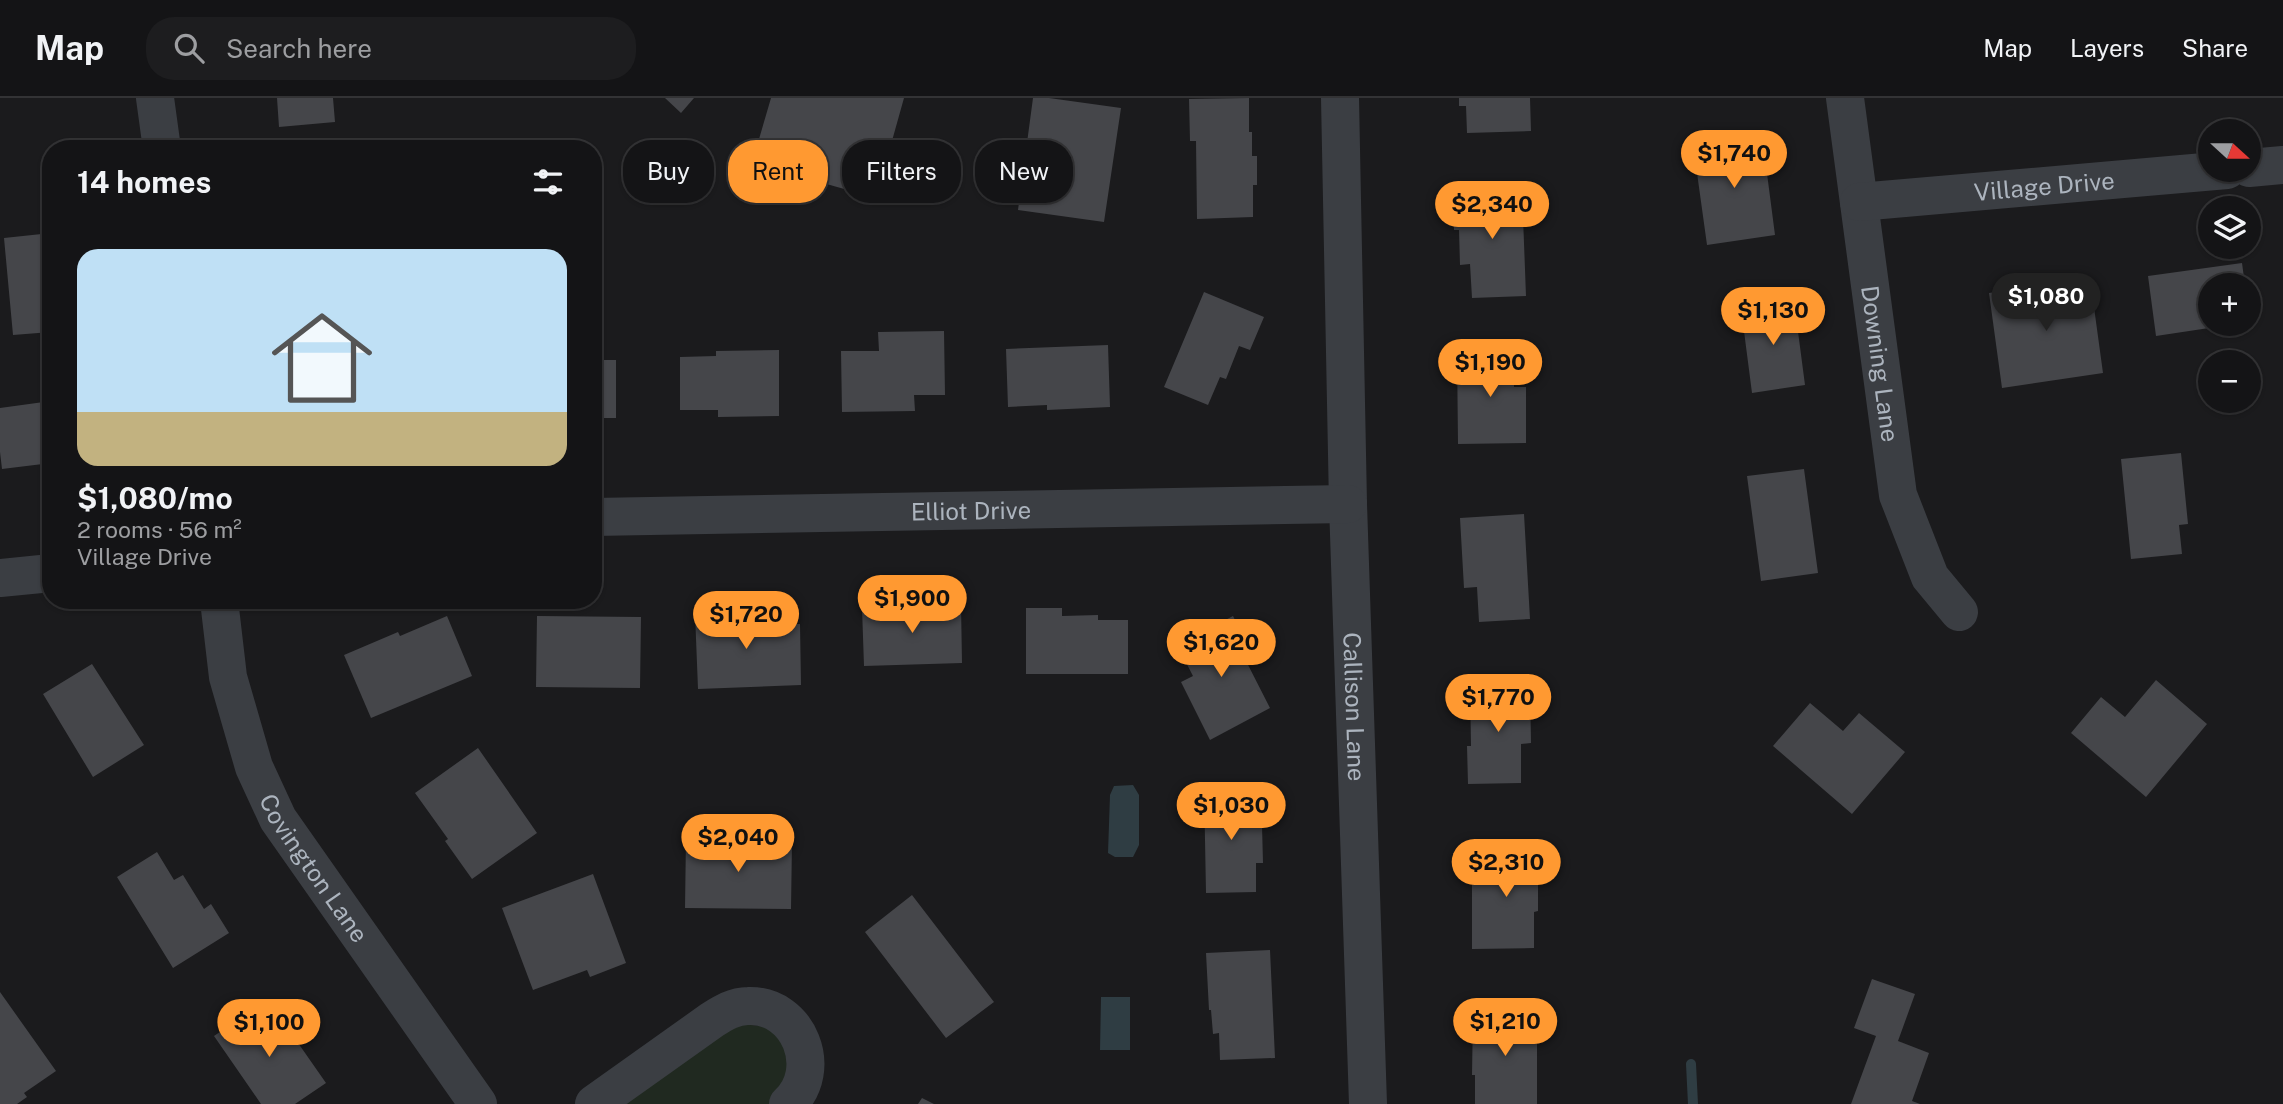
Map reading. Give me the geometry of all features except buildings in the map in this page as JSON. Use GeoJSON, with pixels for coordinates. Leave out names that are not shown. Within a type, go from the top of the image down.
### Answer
{"type":"FeatureCollection","features":[{"type":"Feature","properties":{"kind":"street"},"geometry":{"type":"LineString","coordinates":[[155,98],[161,140]]}},
{"type":"Feature","properties":{"kind":"street","name":"Callison Lane"},"geometry":{"type":"LineString","coordinates":[[1340,98],[1348,504],[1368,1104]]}},
{"type":"Feature","properties":{"kind":"street","name":"Downing Lane"},"geometry":{"type":"LineString","coordinates":[[1845,98],[1898,495],[1930,577],[1959,612]]}},
{"type":"Feature","properties":{"kind":"street"},"geometry":{"type":"LineString","coordinates":[[2261,167],[2283,165]]}},
{"type":"Feature","properties":{"kind":"street","name":"Village Drive"},"geometry":{"type":"LineString","coordinates":[[1859,202],[2198,173]]}},
{"type":"Feature","properties":{"kind":"street","name":"Elliot Drive"},"geometry":{"type":"LineString","coordinates":[[602,517],[1348,504]]}},
{"type":"Feature","properties":{"kind":"street"},"geometry":{"type":"LineString","coordinates":[[0,578],[42,574]]}},
{"type":"Feature","properties":{"kind":"street","name":"Covington Lane"},"geometry":{"type":"LineString","coordinates":[[220,609],[232,690],[254,767],[278,819],[478,1104]]}},
{"type":"Feature","properties":{"kind":"street"},"geometry":{"type":"LineString","coordinates":[[594,1104],[712,1020],[728,1010],[747,1006],[766,1008],[783,1017],[796,1031],[804,1048],[806,1067],[802,1085],[788,1104]]}},
{"type":"Feature","properties":{"kind":"shaded area"},"geometry":{"type":"Polygon","coordinates":[[[1133,785],[1139,795],[1139,845],[1133,857],[1115,857],[1108,853],[1110,795],[1114,786],[1133,785]]]}},
{"type":"Feature","properties":{"kind":"shaded area"},"geometry":{"type":"Polygon","coordinates":[[[1101,997],[1130,997],[1130,1050],[1100,1050],[1101,997]]]}},
{"type":"Feature","properties":{"kind":"shaded area"},"geometry":{"type":"Polygon","coordinates":[[[712,1020],[796,1031],[788,1104],[594,1104],[712,1020]]]}},
{"type":"Feature","properties":{"kind":"waterway"},"geometry":{"type":"LineString","coordinates":[[1691,1064],[1693,1104]]}}]}
